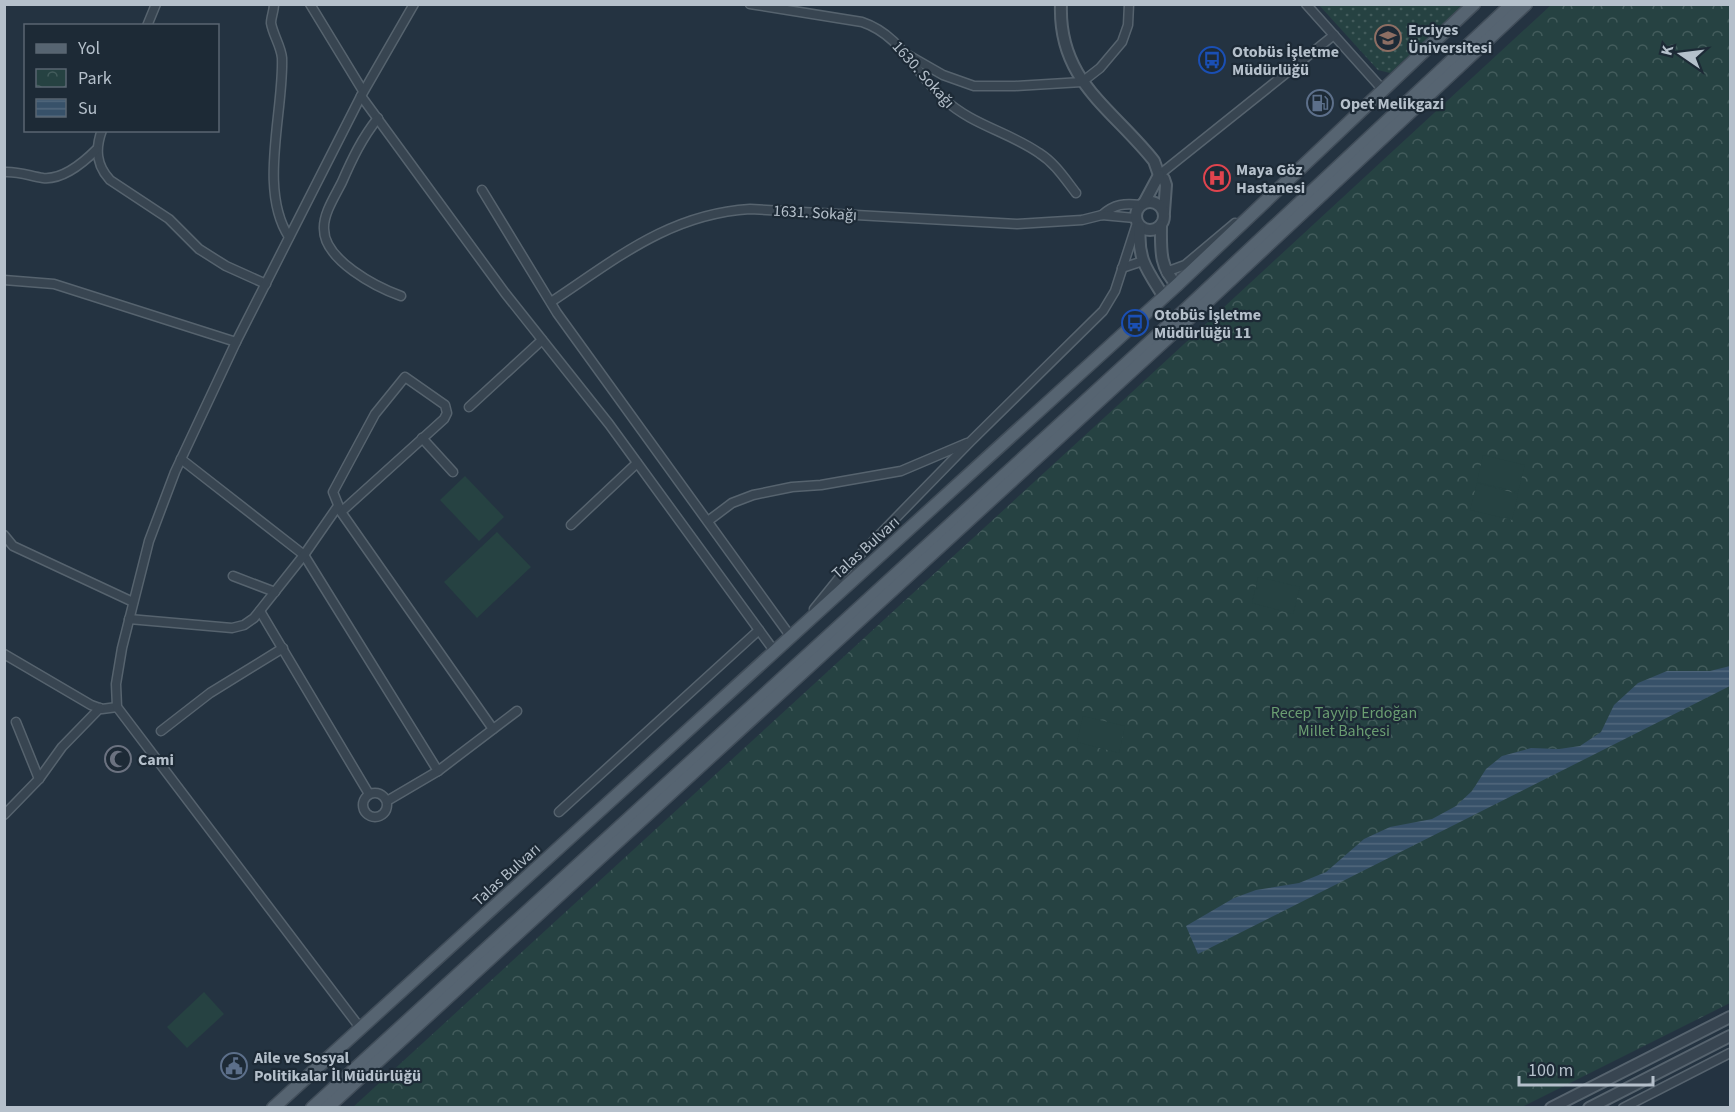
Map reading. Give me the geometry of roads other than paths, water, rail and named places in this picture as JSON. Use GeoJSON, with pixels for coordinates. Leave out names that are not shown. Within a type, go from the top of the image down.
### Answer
{"type":"FeatureCollection","features":[{"type":"Feature","properties":{"kind":"main road","name":"Talas Bulvarı"},"geometry":{"type":"LineString","coordinates":[[273,1107],[1164,297],[1474,4]]}},
{"type":"Feature","properties":{"kind":"main road"},"geometry":{"type":"LineString","coordinates":[[312,1107],[1186,309],[1512,4]]}},
{"type":"Feature","properties":{"kind":"main road"},"geometry":{"type":"LineString","coordinates":[[327,1107],[1191,316],[1526,4]]}},
{"type":"Feature","properties":{"kind":"street"},"geometry":{"type":"LineString","coordinates":[[148,24],[156,4]]}},
{"type":"Feature","properties":{"kind":"street"},"geometry":{"type":"LineString","coordinates":[[274,4],[272,25],[282,57],[274,155],[276,202],[280,221],[289,237]]}},
{"type":"Feature","properties":{"kind":"street"},"geometry":{"type":"LineString","coordinates":[[310,4],[378,118],[506,293],[637,463],[775,652]]}},
{"type":"Feature","properties":{"kind":"street"},"geometry":{"type":"LineString","coordinates":[[361,1029],[117,707],[117,673],[133,602],[157,518],[181,459],[236,342],[362,94],[414,4]]}},
{"type":"Feature","properties":{"kind":"street","name":"1630. Sokağı"},"geometry":{"type":"LineString","coordinates":[[750,4],[862,22],[886,34],[951,106],[972,120],[1040,153],[1053,163],[1076,193]]}},
{"type":"Feature","properties":{"kind":"street"},"geometry":{"type":"LineString","coordinates":[[1061,4],[1061,21],[1067,51],[1082,82],[1150,156],[1164,179],[1167,191],[1161,225],[1161,257],[1166,273],[1177,285]]}},
{"type":"Feature","properties":{"kind":"street"},"geometry":{"type":"LineString","coordinates":[[905,53],[944,75],[974,86],[1082,82],[1100,69],[1116,52],[1128,25],[1129,4]]}},
{"type":"Feature","properties":{"kind":"street"},"geometry":{"type":"LineString","coordinates":[[1306,4],[1383,90]]}},
{"type":"Feature","properties":{"kind":"street"},"geometry":{"type":"LineString","coordinates":[[1164,297],[1143,261],[1138,245],[1137,209],[1160,175],[1334,35]]}},
{"type":"Feature","properties":{"kind":"street"},"geometry":{"type":"LineString","coordinates":[[378,118],[363,138],[326,217],[324,234],[332,249],[353,271],[376,286],[400,296]]}},
{"type":"Feature","properties":{"kind":"street"},"geometry":{"type":"LineString","coordinates":[[101,132],[97,149],[100,166],[110,180],[169,219],[199,249],[226,266],[266,284]]}},
{"type":"Feature","properties":{"kind":"street"},"geometry":{"type":"LineString","coordinates":[[4,172],[52,177],[80,163],[97,149]]}},
{"type":"Feature","properties":{"kind":"street"},"geometry":{"type":"LineString","coordinates":[[1166,273],[1185,265],[1278,189]]}},
{"type":"Feature","properties":{"kind":"street"},"geometry":{"type":"LineString","coordinates":[[482,190],[551,302],[791,637],[848,567],[970,442],[1095,320],[1109,301],[1137,223]]}},
{"type":"Feature","properties":{"kind":"street"},"geometry":{"type":"LineString","coordinates":[[1142,204],[1154,202],[1164,212]]}},
{"type":"Feature","properties":{"kind":"street","name":"1631. Sokağı"},"geometry":{"type":"LineString","coordinates":[[1102,215],[1109,208],[1121,204],[1142,204]]}},
{"type":"Feature","properties":{"kind":"street","name":"1631. Sokağı"},"geometry":{"type":"LineString","coordinates":[[551,302],[649,237],[686,221],[717,212],[750,209],[1022,224],[1082,220],[1102,215],[1137,223]]}},
{"type":"Feature","properties":{"kind":"street"},"geometry":{"type":"LineString","coordinates":[[1137,223],[1149,231],[1161,225]]}},
{"type":"Feature","properties":{"kind":"street"},"geometry":{"type":"LineString","coordinates":[[1122,268],[1143,261]]}},
{"type":"Feature","properties":{"kind":"street"},"geometry":{"type":"LineString","coordinates":[[4,280],[54,284],[236,342]]}},
{"type":"Feature","properties":{"kind":"street"},"geometry":{"type":"LineString","coordinates":[[469,407],[542,340]]}},
{"type":"Feature","properties":{"kind":"street"},"geometry":{"type":"LineString","coordinates":[[129,619],[232,628],[249,622],[340,509],[446,416],[447,410],[443,404],[405,377],[375,414],[333,492],[340,509],[493,729]]}},
{"type":"Feature","properties":{"kind":"street"},"geometry":{"type":"LineString","coordinates":[[422,438],[453,472]]}},
{"type":"Feature","properties":{"kind":"street"},"geometry":{"type":"LineString","coordinates":[[708,521],[732,502],[753,495],[901,471],[970,442]]}},
{"type":"Feature","properties":{"kind":"street"},"geometry":{"type":"LineString","coordinates":[[181,459],[304,555],[438,771]]}},
{"type":"Feature","properties":{"kind":"street"},"geometry":{"type":"LineString","coordinates":[[571,525],[637,463]]}},
{"type":"Feature","properties":{"kind":"street"},"geometry":{"type":"LineString","coordinates":[[4,535],[8,544],[133,602]]}},
{"type":"Feature","properties":{"kind":"street"},"geometry":{"type":"LineString","coordinates":[[233,576],[275,591]]}},
{"type":"Feature","properties":{"kind":"street"},"geometry":{"type":"LineString","coordinates":[[260,611],[369,794]]}},
{"type":"Feature","properties":{"kind":"street"},"geometry":{"type":"LineString","coordinates":[[559,812],[759,630]]}},
{"type":"Feature","properties":{"kind":"street"},"geometry":{"type":"LineString","coordinates":[[161,731],[210,693],[283,648]]}},
{"type":"Feature","properties":{"kind":"street"},"geometry":{"type":"LineString","coordinates":[[4,654],[91,705],[100,708],[117,707]]}},
{"type":"Feature","properties":{"kind":"street"},"geometry":{"type":"LineString","coordinates":[[4,815],[39,779],[62,747],[100,708]]}},
{"type":"Feature","properties":{"kind":"street"},"geometry":{"type":"LineString","coordinates":[[369,794],[363,805],[369,816],[377,817],[384,813],[387,801],[438,771],[517,711]]}},
{"type":"Feature","properties":{"kind":"street"},"geometry":{"type":"LineString","coordinates":[[16,722],[39,779]]}},
{"type":"Feature","properties":{"kind":"street"},"geometry":{"type":"LineString","coordinates":[[369,794],[380,793],[387,801]]}},
{"type":"Feature","properties":{"kind":"street"},"geometry":{"type":"LineString","coordinates":[[1551,1107],[1731,1017]]}},
{"type":"Feature","properties":{"kind":"street"},"geometry":{"type":"LineString","coordinates":[[1589,1107],[1731,1036]]}},
{"type":"Feature","properties":{"kind":"street"},"geometry":{"type":"LineString","coordinates":[[1623,1107],[1731,1053]]}},
{"type":"Feature","properties":{"kind":"water"},"geometry":{"type":"Polygon","coordinates":[[[1730,666],[1730,686],[1198,954],[1186,926],[1234,898],[1256,890],[1299,883],[1326,872],[1364,839],[1390,827],[1432,819],[1456,806],[1472,791],[1486,769],[1502,756],[1531,748],[1559,749],[1580,746],[1601,732],[1614,705],[1638,683],[1667,671],[1710,671],[1730,666]]]}},
{"type":"Feature","properties":{"kind":"place","name":"Erciyes Üniversitesi"},"geometry":{"type":"Point","coordinates":[1388,38]}},
{"type":"Feature","properties":{"kind":"place","name":"Otobüs İşletme Müdürlüğü"},"geometry":{"type":"Point","coordinates":[1212,60]}},
{"type":"Feature","properties":{"kind":"place","name":"Opet Melikgazi"},"geometry":{"type":"Point","coordinates":[1320,103]}},
{"type":"Feature","properties":{"kind":"place","name":"Maya Göz Hastanesi"},"geometry":{"type":"Point","coordinates":[1217,178]}},
{"type":"Feature","properties":{"kind":"place","name":"Otobüs İşletme Müdürlüğü 11"},"geometry":{"type":"Point","coordinates":[1135,323]}},
{"type":"Feature","properties":{"kind":"place","name":"Cami"},"geometry":{"type":"Point","coordinates":[118,759]}},
{"type":"Feature","properties":{"kind":"place","name":"Aile ve Sosyal Politikalar İl Müdürlüğü"},"geometry":{"type":"Point","coordinates":[234,1066]}},
{"type":"Feature","properties":{"kind":"park label","name":"Recep Tayyip Erdoğan Millet Bahçesi"},"geometry":{"type":"Point","coordinates":[1344,721]}}]}
